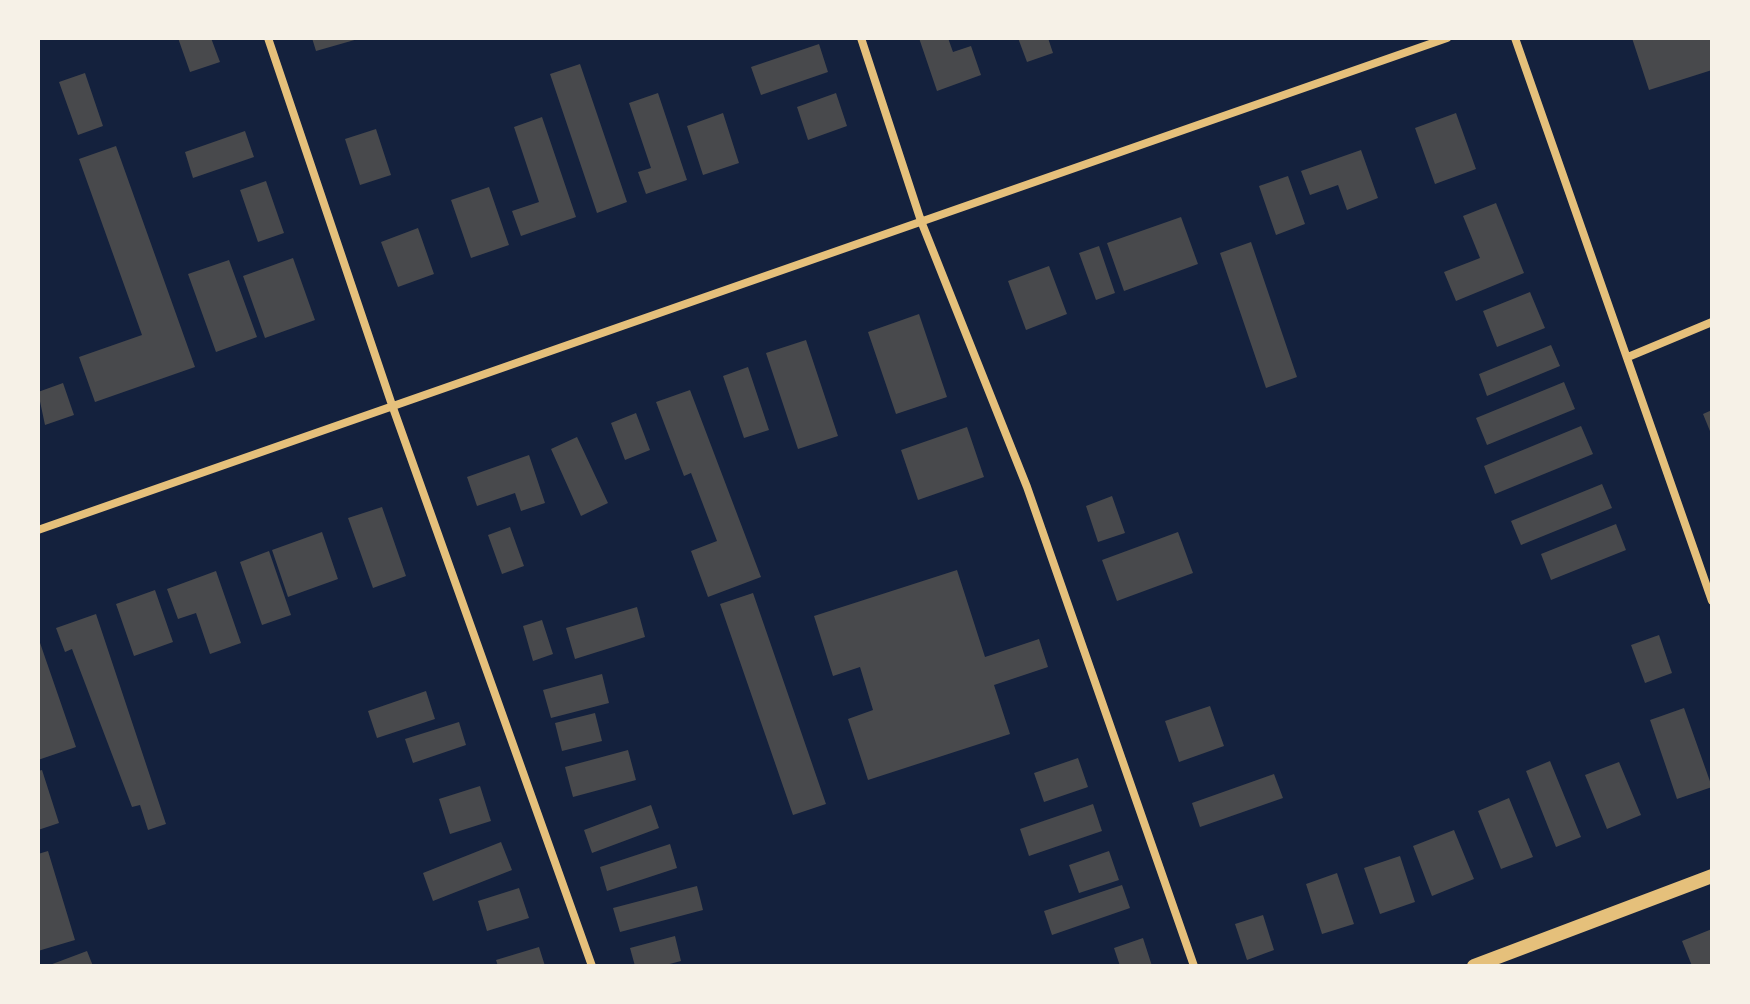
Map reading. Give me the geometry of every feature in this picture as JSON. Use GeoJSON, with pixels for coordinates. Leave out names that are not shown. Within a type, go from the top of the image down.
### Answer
{"type":"FeatureCollection","features":[{"type":"Feature","properties":{"kind":"street"},"geometry":{"type":"LineString","coordinates":[[268,38],[392,405],[592,966]]}},
{"type":"Feature","properties":{"kind":"street"},"geometry":{"type":"LineString","coordinates":[[861,38],[921,221],[1027,487],[1194,966]]}},
{"type":"Feature","properties":{"kind":"street"},"geometry":{"type":"LineString","coordinates":[[38,530],[1447,38]]}},
{"type":"Feature","properties":{"kind":"street"},"geometry":{"type":"LineString","coordinates":[[1515,38],[1712,601]]}},
{"type":"Feature","properties":{"kind":"street"},"geometry":{"type":"LineString","coordinates":[[1628,357],[1712,322]]}},
{"type":"Feature","properties":{"kind":"street"},"geometry":{"type":"LineString","coordinates":[[1474,966],[1712,876]]}},
{"type":"Feature","properties":{"kind":"building"},"geometry":{"type":"Polygon","coordinates":[[[178,38],[211,38],[220,62],[190,72],[178,38]]]}},
{"type":"Feature","properties":{"kind":"building"},"geometry":{"type":"Polygon","coordinates":[[[312,38],[358,38],[358,39],[316,51],[312,38]]]}},
{"type":"Feature","properties":{"kind":"building"},"geometry":{"type":"Polygon","coordinates":[[[919,38],[948,38],[953,52],[971,46],[981,75],[937,91],[919,38]]]}},
{"type":"Feature","properties":{"kind":"building"},"geometry":{"type":"Polygon","coordinates":[[[1018,38],[1048,38],[1053,53],[1027,62],[1018,38]]]}},
{"type":"Feature","properties":{"kind":"building"},"geometry":{"type":"Polygon","coordinates":[[[1632,38],[1712,38],[1712,70],[1649,90],[1632,38]]]}},
{"type":"Feature","properties":{"kind":"building"},"geometry":{"type":"Polygon","coordinates":[[[819,44],[828,72],[761,95],[751,67],[819,44]]]}},
{"type":"Feature","properties":{"kind":"building"},"geometry":{"type":"Polygon","coordinates":[[[580,64],[627,202],[597,213],[550,74],[580,64]]]}},
{"type":"Feature","properties":{"kind":"building"},"geometry":{"type":"Polygon","coordinates":[[[85,73],[103,126],[78,135],[59,82],[85,73]]]}},
{"type":"Feature","properties":{"kind":"building"},"geometry":{"type":"Polygon","coordinates":[[[658,93],[687,180],[646,194],[638,172],[651,168],[629,103],[658,93]]]}},
{"type":"Feature","properties":{"kind":"building"},"geometry":{"type":"Polygon","coordinates":[[[836,93],[847,126],[808,140],[797,107],[836,93]]]}},
{"type":"Feature","properties":{"kind":"building"},"geometry":{"type":"Polygon","coordinates":[[[723,113],[739,163],[703,175],[687,126],[723,113]]]}},
{"type":"Feature","properties":{"kind":"building"},"geometry":{"type":"Polygon","coordinates":[[[1456,113],[1476,169],[1435,184],[1415,128],[1456,113]]]}},
{"type":"Feature","properties":{"kind":"building"},"geometry":{"type":"Polygon","coordinates":[[[542,117],[576,217],[521,236],[512,211],[539,202],[514,127],[542,117]]]}},
{"type":"Feature","properties":{"kind":"building"},"geometry":{"type":"Polygon","coordinates":[[[376,129],[391,175],[360,185],[345,139],[376,129]]]}},
{"type":"Feature","properties":{"kind":"building"},"geometry":{"type":"Polygon","coordinates":[[[245,131],[254,157],[193,178],[185,152],[245,131]]]}},
{"type":"Feature","properties":{"kind":"building"},"geometry":{"type":"Polygon","coordinates":[[[116,146],[195,367],[95,402],[79,357],[142,335],[79,159],[116,146]]]}},
{"type":"Feature","properties":{"kind":"building"},"geometry":{"type":"Polygon","coordinates":[[[1361,150],[1378,198],[1347,210],[1338,185],[1310,195],[1301,171],[1361,150]]]}},
{"type":"Feature","properties":{"kind":"building"},"geometry":{"type":"Polygon","coordinates":[[[1288,176],[1305,224],[1276,235],[1259,186],[1288,176]]]}},
{"type":"Feature","properties":{"kind":"building"},"geometry":{"type":"Polygon","coordinates":[[[266,181],[284,233],[258,242],[240,190],[266,181]]]}},
{"type":"Feature","properties":{"kind":"building"},"geometry":{"type":"Polygon","coordinates":[[[489,187],[509,245],[471,258],[451,200],[489,187]]]}},
{"type":"Feature","properties":{"kind":"building"},"geometry":{"type":"Polygon","coordinates":[[[1496,203],[1524,273],[1456,301],[1444,272],[1480,258],[1463,216],[1496,203]]]}},
{"type":"Feature","properties":{"kind":"building"},"geometry":{"type":"Polygon","coordinates":[[[1181,217],[1198,264],[1124,291],[1107,243],[1181,217]]]}},
{"type":"Feature","properties":{"kind":"building"},"geometry":{"type":"Polygon","coordinates":[[[418,228],[434,274],[398,287],[381,242],[418,228]]]}},
{"type":"Feature","properties":{"kind":"building"},"geometry":{"type":"Polygon","coordinates":[[[1251,242],[1297,377],[1266,388],[1220,253],[1251,242]]]}},
{"type":"Feature","properties":{"kind":"building"},"geometry":{"type":"Polygon","coordinates":[[[1099,246],[1115,293],[1096,300],[1079,253],[1099,246]]]}},
{"type":"Feature","properties":{"kind":"building"},"geometry":{"type":"Polygon","coordinates":[[[293,258],[315,320],[265,338],[243,276],[293,258]]]}},
{"type":"Feature","properties":{"kind":"building"},"geometry":{"type":"Polygon","coordinates":[[[229,260],[257,337],[216,352],[188,274],[229,260]]]}},
{"type":"Feature","properties":{"kind":"building"},"geometry":{"type":"Polygon","coordinates":[[[1049,266],[1067,314],[1026,330],[1008,281],[1049,266]]]}},
{"type":"Feature","properties":{"kind":"building"},"geometry":{"type":"Polygon","coordinates":[[[1530,292],[1545,328],[1497,347],[1483,311],[1530,292]]]}},
{"type":"Feature","properties":{"kind":"building"},"geometry":{"type":"Polygon","coordinates":[[[919,314],[947,397],[896,414],[868,332],[919,314]]]}},
{"type":"Feature","properties":{"kind":"building"},"geometry":{"type":"Polygon","coordinates":[[[806,340],[838,436],[798,449],[766,353],[806,340]]]}},
{"type":"Feature","properties":{"kind":"building"},"geometry":{"type":"Polygon","coordinates":[[[1551,345],[1560,366],[1487,396],[1479,374],[1551,345]]]}},
{"type":"Feature","properties":{"kind":"building"},"geometry":{"type":"Polygon","coordinates":[[[748,367],[769,430],[744,438],[723,376],[748,367]]]}},
{"type":"Feature","properties":{"kind":"building"},"geometry":{"type":"Polygon","coordinates":[[[1564,382],[1575,409],[1487,445],[1476,418],[1564,382]]]}},
{"type":"Feature","properties":{"kind":"building"},"geometry":{"type":"Polygon","coordinates":[[[63,383],[74,415],[45,425],[38,392],[63,383]]]}},
{"type":"Feature","properties":{"kind":"building"},"geometry":{"type":"Polygon","coordinates":[[[690,390],[761,577],[708,597],[691,551],[717,541],[691,473],[684,476],[656,402],[690,390]]]}},
{"type":"Feature","properties":{"kind":"building"},"geometry":{"type":"Polygon","coordinates":[[[1712,410],[1712,436],[1703,414],[1712,410]]]}},
{"type":"Feature","properties":{"kind":"building"},"geometry":{"type":"Polygon","coordinates":[[[636,413],[650,450],[625,460],[611,423],[636,413]]]}},
{"type":"Feature","properties":{"kind":"building"},"geometry":{"type":"Polygon","coordinates":[[[1581,426],[1593,454],[1495,494],[1484,466],[1581,426]]]}},
{"type":"Feature","properties":{"kind":"building"},"geometry":{"type":"Polygon","coordinates":[[[967,427],[984,477],[918,500],[901,450],[967,427]]]}},
{"type":"Feature","properties":{"kind":"building"},"geometry":{"type":"Polygon","coordinates":[[[577,437],[608,503],[581,516],[551,449],[577,437]]]}},
{"type":"Feature","properties":{"kind":"building"},"geometry":{"type":"Polygon","coordinates":[[[529,455],[545,503],[521,511],[515,493],[477,506],[467,477],[529,455]]]}},
{"type":"Feature","properties":{"kind":"building"},"geometry":{"type":"Polygon","coordinates":[[[1602,484],[1612,508],[1521,545],[1511,521],[1602,484]]]}},
{"type":"Feature","properties":{"kind":"building"},"geometry":{"type":"Polygon","coordinates":[[[1112,496],[1125,533],[1098,542],[1086,506],[1112,496]]]}},
{"type":"Feature","properties":{"kind":"building"},"geometry":{"type":"Polygon","coordinates":[[[382,507],[406,576],[373,588],[348,518],[382,507]]]}},
{"type":"Feature","properties":{"kind":"building"},"geometry":{"type":"Polygon","coordinates":[[[1616,524],[1626,550],[1551,580],[1541,554],[1616,524]]]}},
{"type":"Feature","properties":{"kind":"building"},"geometry":{"type":"Polygon","coordinates":[[[510,527],[524,566],[502,574],[488,535],[510,527]]]}},
{"type":"Feature","properties":{"kind":"building"},"geometry":{"type":"Polygon","coordinates":[[[322,532],[338,579],[288,597],[272,550],[322,532]]]}},
{"type":"Feature","properties":{"kind":"building"},"geometry":{"type":"Polygon","coordinates":[[[1178,532],[1193,573],[1117,601],[1102,560],[1178,532]]]}},
{"type":"Feature","properties":{"kind":"building"},"geometry":{"type":"Polygon","coordinates":[[[269,551],[291,615],[262,625],[240,562],[269,551]]]}},
{"type":"Feature","properties":{"kind":"building"},"geometry":{"type":"Polygon","coordinates":[[[957,570],[985,657],[1039,639],[1048,667],[994,685],[1010,734],[868,780],[848,719],[873,710],[860,667],[833,676],[814,616],[957,570]]]}},
{"type":"Feature","properties":{"kind":"building"},"geometry":{"type":"Polygon","coordinates":[[[216,571],[241,643],[210,654],[196,613],[178,619],[167,589],[216,571]]]}},
{"type":"Feature","properties":{"kind":"building"},"geometry":{"type":"Polygon","coordinates":[[[155,590],[173,642],[134,656],[116,604],[155,590]]]}},
{"type":"Feature","properties":{"kind":"building"},"geometry":{"type":"Polygon","coordinates":[[[753,593],[826,804],[793,815],[720,604],[753,593]]]}},
{"type":"Feature","properties":{"kind":"building"},"geometry":{"type":"Polygon","coordinates":[[[637,607],[645,637],[575,659],[566,628],[637,607]]]}},
{"type":"Feature","properties":{"kind":"building"},"geometry":{"type":"Polygon","coordinates":[[[96,614],[166,824],[148,830],[140,805],[132,807],[72,649],[65,652],[56,628],[96,614]]]}},
{"type":"Feature","properties":{"kind":"building"},"geometry":{"type":"Polygon","coordinates":[[[542,620],[553,654],[533,661],[523,626],[542,620]]]}},
{"type":"Feature","properties":{"kind":"building"},"geometry":{"type":"Polygon","coordinates":[[[1659,635],[1672,673],[1645,683],[1631,645],[1659,635]]]}},
{"type":"Feature","properties":{"kind":"building"},"geometry":{"type":"Polygon","coordinates":[[[38,637],[76,747],[38,760],[38,637]]]}},
{"type":"Feature","properties":{"kind":"building"},"geometry":{"type":"Polygon","coordinates":[[[602,674],[609,703],[551,718],[543,690],[602,674]]]}},
{"type":"Feature","properties":{"kind":"building"},"geometry":{"type":"Polygon","coordinates":[[[426,691],[435,719],[377,738],[368,711],[426,691]]]}},
{"type":"Feature","properties":{"kind":"building"},"geometry":{"type":"Polygon","coordinates":[[[1210,706],[1224,746],[1179,762],[1165,721],[1210,706]]]}},
{"type":"Feature","properties":{"kind":"building"},"geometry":{"type":"Polygon","coordinates":[[[1684,708],[1712,787],[1677,799],[1650,720],[1684,708]]]}},
{"type":"Feature","properties":{"kind":"building"},"geometry":{"type":"Polygon","coordinates":[[[595,713],[602,741],[562,751],[555,723],[595,713]]]}},
{"type":"Feature","properties":{"kind":"building"},"geometry":{"type":"Polygon","coordinates":[[[459,722],[466,745],[413,763],[405,739],[459,722]]]}},
{"type":"Feature","properties":{"kind":"building"},"geometry":{"type":"Polygon","coordinates":[[[628,750],[636,780],[573,797],[565,767],[628,750]]]}},
{"type":"Feature","properties":{"kind":"building"},"geometry":{"type":"Polygon","coordinates":[[[1078,758],[1088,787],[1044,802],[1034,773],[1078,758]]]}},
{"type":"Feature","properties":{"kind":"building"},"geometry":{"type":"Polygon","coordinates":[[[1550,761],[1581,837],[1556,847],[1526,771],[1550,761]]]}},
{"type":"Feature","properties":{"kind":"building"},"geometry":{"type":"Polygon","coordinates":[[[1619,762],[1641,815],[1607,829],[1585,775],[1619,762]]]}},
{"type":"Feature","properties":{"kind":"building"},"geometry":{"type":"Polygon","coordinates":[[[42,770],[59,823],[38,830],[38,771],[42,770]]]}},
{"type":"Feature","properties":{"kind":"building"},"geometry":{"type":"Polygon","coordinates":[[[1274,774],[1283,798],[1200,827],[1192,803],[1274,774]]]}},
{"type":"Feature","properties":{"kind":"building"},"geometry":{"type":"Polygon","coordinates":[[[480,786],[491,821],[450,834],[439,799],[480,786]]]}},
{"type":"Feature","properties":{"kind":"building"},"geometry":{"type":"Polygon","coordinates":[[[1509,798],[1533,857],[1501,869],[1478,811],[1509,798]]]}},
{"type":"Feature","properties":{"kind":"building"},"geometry":{"type":"Polygon","coordinates":[[[1093,804],[1102,831],[1029,856],[1020,829],[1093,804]]]}},
{"type":"Feature","properties":{"kind":"building"},"geometry":{"type":"Polygon","coordinates":[[[651,805],[659,828],[592,853],[584,830],[651,805]]]}},
{"type":"Feature","properties":{"kind":"building"},"geometry":{"type":"Polygon","coordinates":[[[1454,830],[1474,879],[1432,896],[1413,846],[1454,830]]]}},
{"type":"Feature","properties":{"kind":"building"},"geometry":{"type":"Polygon","coordinates":[[[501,842],[512,870],[433,901],[423,873],[501,842]]]}},
{"type":"Feature","properties":{"kind":"building"},"geometry":{"type":"Polygon","coordinates":[[[670,844],[677,868],[607,891],[600,867],[670,844]]]}},
{"type":"Feature","properties":{"kind":"building"},"geometry":{"type":"Polygon","coordinates":[[[48,851],[75,940],[38,951],[38,854],[48,851]]]}},
{"type":"Feature","properties":{"kind":"building"},"geometry":{"type":"Polygon","coordinates":[[[1109,851],[1119,880],[1079,893],[1069,865],[1109,851]]]}},
{"type":"Feature","properties":{"kind":"building"},"geometry":{"type":"Polygon","coordinates":[[[1400,856],[1415,902],[1380,914],[1364,868],[1400,856]]]}},
{"type":"Feature","properties":{"kind":"building"},"geometry":{"type":"Polygon","coordinates":[[[1337,873],[1354,924],[1322,934],[1306,884],[1337,873]]]}},
{"type":"Feature","properties":{"kind":"building"},"geometry":{"type":"Polygon","coordinates":[[[1122,885],[1130,908],[1052,935],[1044,911],[1122,885]]]}},
{"type":"Feature","properties":{"kind":"building"},"geometry":{"type":"Polygon","coordinates":[[[697,886],[703,910],[620,932],[613,908],[697,886]]]}},
{"type":"Feature","properties":{"kind":"building"},"geometry":{"type":"Polygon","coordinates":[[[519,888],[529,918],[487,931],[478,901],[519,888]]]}},
{"type":"Feature","properties":{"kind":"building"},"geometry":{"type":"Polygon","coordinates":[[[1263,915],[1274,950],[1247,960],[1235,924],[1263,915]]]}},
{"type":"Feature","properties":{"kind":"building"},"geometry":{"type":"Polygon","coordinates":[[[1712,929],[1712,966],[1692,966],[1682,941],[1712,929]]]}},
{"type":"Feature","properties":{"kind":"building"},"geometry":{"type":"Polygon","coordinates":[[[675,936],[681,961],[662,966],[635,966],[630,948],[675,936]]]}},
{"type":"Feature","properties":{"kind":"building"},"geometry":{"type":"Polygon","coordinates":[[[1143,938],[1152,966],[1120,966],[1114,948],[1143,938]]]}},
{"type":"Feature","properties":{"kind":"building"},"geometry":{"type":"Polygon","coordinates":[[[539,947],[545,966],[498,966],[496,960],[539,947]]]}},
{"type":"Feature","properties":{"kind":"building"},"geometry":{"type":"Polygon","coordinates":[[[87,951],[93,966],[47,966],[87,951]]]}}]}
